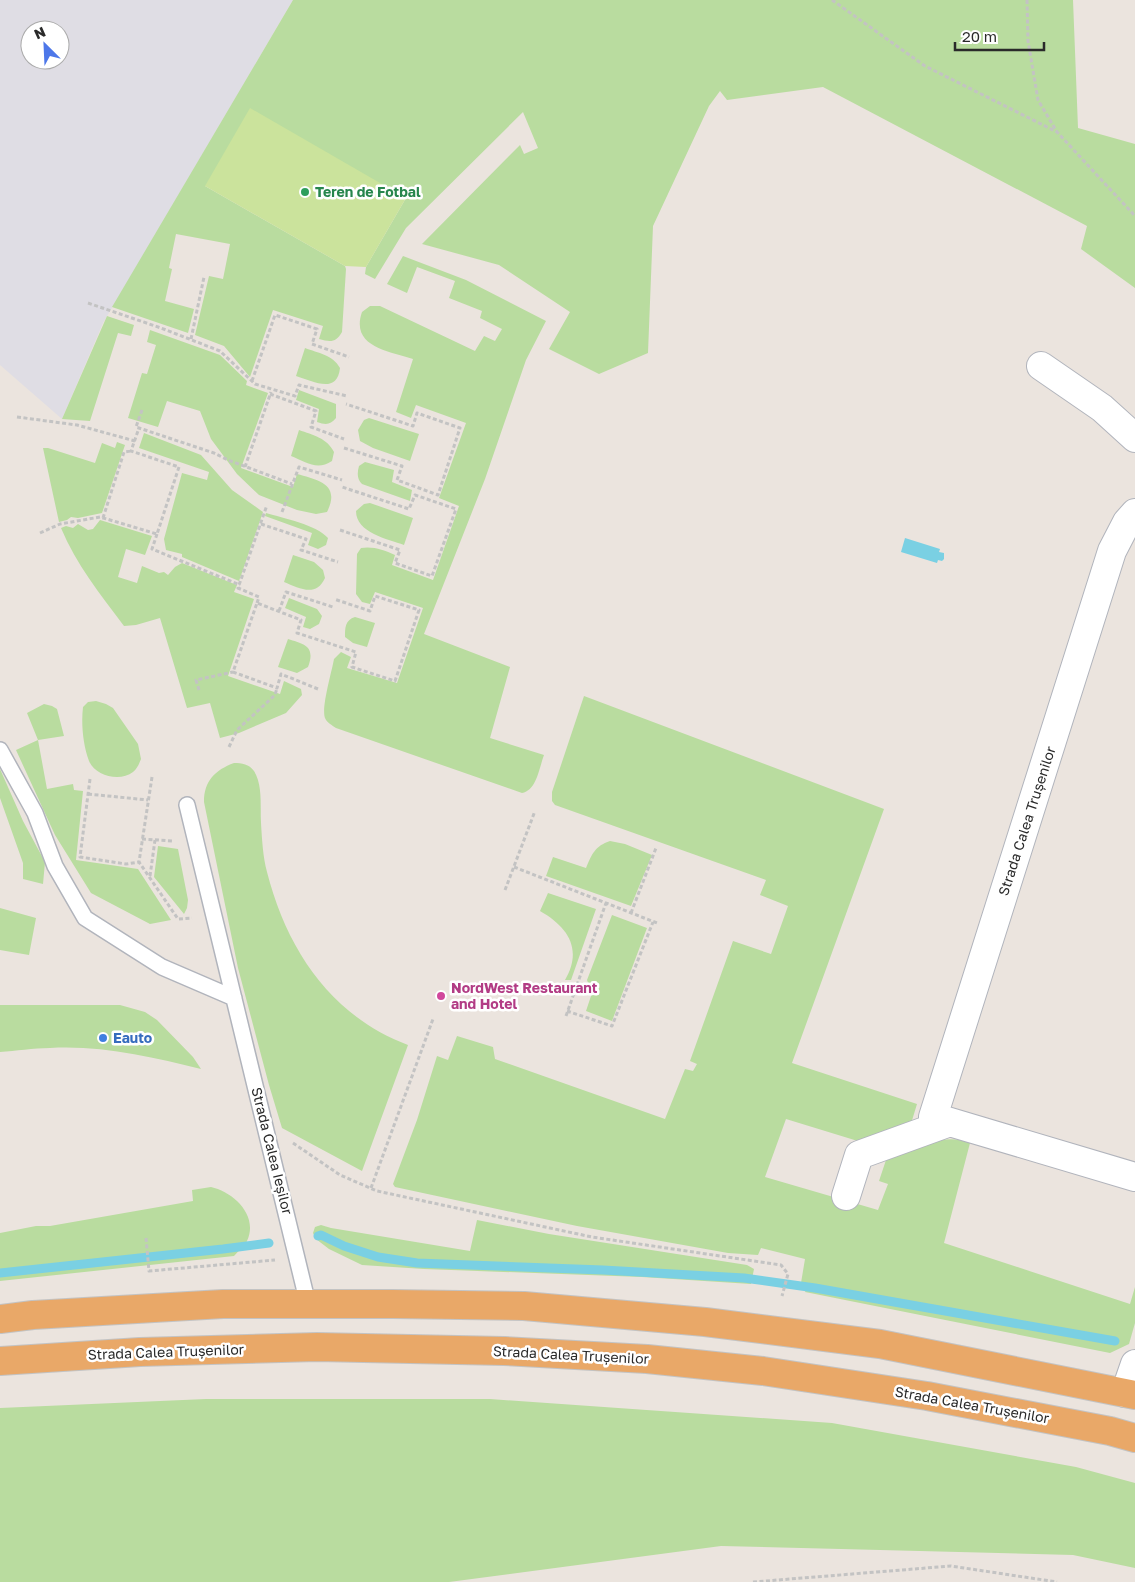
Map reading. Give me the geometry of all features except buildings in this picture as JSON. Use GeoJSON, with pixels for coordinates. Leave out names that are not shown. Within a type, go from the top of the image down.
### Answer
{"type":"FeatureCollection","features":[{"type":"Feature","properties":{"kind":"highway"},"geometry":{"type":"LineString","coordinates":[[0,1319],[33,1315],[223,1304],[524,1306],[705,1322],[880,1344],[1130,1394]]}},
{"type":"Feature","properties":{"kind":"highway","name":"Strada Calea Trușenilor"},"geometry":{"type":"LineString","coordinates":[[0,1361],[140,1352],[317,1347],[504,1351],[647,1359],[763,1371],[927,1396],[1135,1438]]}},
{"type":"Feature","properties":{"kind":"street"},"geometry":{"type":"LineString","coordinates":[[1041,366],[1102,408],[1135,438]]}},
{"type":"Feature","properties":{"kind":"street","name":"Strada Calea Trușenilor"},"geometry":{"type":"LineString","coordinates":[[1135,513],[1127,522],[1112,551],[934,1117],[1135,1177]]}},
{"type":"Feature","properties":{"kind":"street"},"geometry":{"type":"LineString","coordinates":[[846,1196],[859,1155],[950,1122]]}},
{"type":"Feature","properties":{"kind":"street"},"geometry":{"type":"LineString","coordinates":[[1130,1394],[1135,1364]]}},
{"type":"Feature","properties":{"kind":"lane"},"geometry":{"type":"LineString","coordinates":[[0,750],[35,814],[55,866],[85,918],[162,967],[234,998]]}},
{"type":"Feature","properties":{"kind":"lane","name":"Strada Calea Ieșilor"},"geometry":{"type":"LineString","coordinates":[[187,805],[308,1304]]}},
{"type":"Feature","properties":{"kind":"path"},"geometry":{"type":"LineString","coordinates":[[832,0],[925,66],[1057,132]]}},
{"type":"Feature","properties":{"kind":"path"},"geometry":{"type":"LineString","coordinates":[[1027,0],[1028,41],[1038,100],[1057,132],[1135,216]]}},
{"type":"Feature","properties":{"kind":"path"},"geometry":{"type":"LineString","coordinates":[[191,339],[204,277]]}},
{"type":"Feature","properties":{"kind":"path"},"geometry":{"type":"LineString","coordinates":[[88,303],[220,350],[255,384],[316,412],[311,427],[344,439]]}},
{"type":"Feature","properties":{"kind":"path"},"geometry":{"type":"LineString","coordinates":[[252,381],[275,315],[317,329],[312,344],[349,356]]}},
{"type":"Feature","properties":{"kind":"path"},"geometry":{"type":"LineString","coordinates":[[271,392],[295,396],[299,385],[347,396]]}},
{"type":"Feature","properties":{"kind":"path"},"geometry":{"type":"LineString","coordinates":[[244,467],[271,392]]}},
{"type":"Feature","properties":{"kind":"path"},"geometry":{"type":"LineString","coordinates":[[344,448],[402,466],[397,480],[438,495],[460,428],[417,413],[412,426],[346,404]]}},
{"type":"Feature","properties":{"kind":"path"},"geometry":{"type":"LineString","coordinates":[[142,410],[136,427],[214,453],[244,467],[292,484]]}},
{"type":"Feature","properties":{"kind":"path"},"geometry":{"type":"LineString","coordinates":[[17,417],[77,425],[135,441]]}},
{"type":"Feature","properties":{"kind":"path"},"geometry":{"type":"LineString","coordinates":[[131,451],[139,428]]}},
{"type":"Feature","properties":{"kind":"path"},"geometry":{"type":"LineString","coordinates":[[103,518],[124,452],[131,451],[179,467],[152,549],[240,584]]}},
{"type":"Feature","properties":{"kind":"path"},"geometry":{"type":"LineString","coordinates":[[282,512],[300,466],[342,480]]}},
{"type":"Feature","properties":{"kind":"path"},"geometry":{"type":"LineString","coordinates":[[340,530],[400,550],[395,564],[432,576],[456,509],[415,495],[409,509],[342,486]]}},
{"type":"Feature","properties":{"kind":"path"},"geometry":{"type":"LineString","coordinates":[[233,672],[259,597],[238,588],[267,505]]}},
{"type":"Feature","properties":{"kind":"path"},"geometry":{"type":"LineString","coordinates":[[40,532],[71,521],[100,517],[157,534]]}},
{"type":"Feature","properties":{"kind":"path"},"geometry":{"type":"LineString","coordinates":[[261,524],[306,539],[301,550],[338,562]]}},
{"type":"Feature","properties":{"kind":"path"},"geometry":{"type":"LineString","coordinates":[[279,611],[286,592],[333,607]]}},
{"type":"Feature","properties":{"kind":"path"},"geometry":{"type":"LineString","coordinates":[[257,603],[301,620],[297,633],[356,652],[352,667],[395,681],[419,610],[375,596],[370,611],[334,599]]}},
{"type":"Feature","properties":{"kind":"path"},"geometry":{"type":"LineString","coordinates":[[199,690],[196,680],[233,672],[277,688]]}},
{"type":"Feature","properties":{"kind":"path"},"geometry":{"type":"LineString","coordinates":[[229,747],[237,730],[275,695],[281,674],[318,689]]}},
{"type":"Feature","properties":{"kind":"path"},"geometry":{"type":"LineString","coordinates":[[152,777],[139,862],[178,919],[214,916]]}},
{"type":"Feature","properties":{"kind":"path"},"geometry":{"type":"LineString","coordinates":[[90,779],[80,857],[126,864],[139,862]]}},
{"type":"Feature","properties":{"kind":"path"},"geometry":{"type":"LineString","coordinates":[[88,794],[148,800]]}},
{"type":"Feature","properties":{"kind":"path"},"geometry":{"type":"LineString","coordinates":[[505,890],[536,811]]}},
{"type":"Feature","properties":{"kind":"path"},"geometry":{"type":"LineString","coordinates":[[142,839],[196,843]]}},
{"type":"Feature","properties":{"kind":"path"},"geometry":{"type":"LineString","coordinates":[[150,878],[155,840]]}},
{"type":"Feature","properties":{"kind":"path"},"geometry":{"type":"LineString","coordinates":[[631,913],[656,848]]}},
{"type":"Feature","properties":{"kind":"path"},"geometry":{"type":"LineString","coordinates":[[514,867],[655,923],[612,1026],[567,1011]]}},
{"type":"Feature","properties":{"kind":"path"},"geometry":{"type":"LineString","coordinates":[[566,1016],[606,904]]}},
{"type":"Feature","properties":{"kind":"path"},"geometry":{"type":"LineString","coordinates":[[371,1188],[433,1019]]}},
{"type":"Feature","properties":{"kind":"path"},"geometry":{"type":"LineString","coordinates":[[265,1125],[340,1175],[371,1188],[396,1195],[592,1237],[781,1265],[788,1274],[782,1296]]}},
{"type":"Feature","properties":{"kind":"path"},"geometry":{"type":"LineString","coordinates":[[146,1238],[149,1271],[298,1258]]}},
{"type":"Feature","properties":{"kind":"path"},"geometry":{"type":"LineString","coordinates":[[753,1582],[951,1566],[1057,1582]]}},
{"type":"Feature","properties":{"kind":"shaded area"},"geometry":{"type":"Polygon","coordinates":[[[0,0],[293,0],[103,323],[62,419],[0,365],[0,0]]]}},
{"type":"Feature","properties":{"kind":"green space"},"geometry":{"type":"Polygon","coordinates":[[[293,0],[1073,0],[1078,128],[1135,144],[1135,288],[1081,249],[1087,226],[823,87],[727,100],[720,91],[709,106],[653,226],[648,353],[599,374],[549,349],[570,312],[499,265],[422,244],[520,145],[524,154],[538,148],[523,112],[406,228],[375,279],[365,274],[366,267],[406,198],[205,186],[345,266],[346,269],[342,332],[340,336],[332,341],[319,339],[323,326],[273,310],[250,377],[224,346],[195,335],[209,276],[223,279],[230,244],[176,234],[169,268],[172,269],[165,301],[194,309],[188,333],[112,307],[293,0]]]}},
{"type":"Feature","properties":{"kind":"green space","name":"Teren de Fotbal"},"geometry":{"type":"Polygon","coordinates":[[[250,108],[406,198],[366,267],[345,266],[205,186],[250,108]]]}},
{"type":"Feature","properties":{"kind":"green space"},"geometry":{"type":"Polygon","coordinates":[[[403,256],[466,280],[546,321],[526,360],[485,479],[424,634],[510,667],[490,738],[544,755],[534,783],[531,788],[522,793],[336,728],[328,723],[325,718],[326,698],[334,659],[341,652],[351,657],[347,668],[397,683],[423,608],[375,592],[370,604],[362,602],[356,594],[357,554],[361,548],[383,550],[395,555],[392,565],[433,580],[459,506],[439,498],[466,423],[416,405],[411,418],[396,412],[413,359],[383,350],[367,340],[362,333],[360,324],[362,312],[370,306],[380,306],[475,351],[484,336],[495,341],[502,329],[480,318],[482,311],[449,298],[455,281],[417,267],[407,293],[387,284],[403,256]]]}},
{"type":"Feature","properties":{"kind":"green space"},"geometry":{"type":"Polygon","coordinates":[[[107,316],[134,325],[131,336],[118,333],[90,421],[62,419],[107,316]]]}},
{"type":"Feature","properties":{"kind":"green space"},"geometry":{"type":"Polygon","coordinates":[[[150,330],[220,355],[247,381],[246,385],[268,393],[241,468],[293,487],[297,474],[319,481],[329,489],[331,495],[331,503],[327,512],[316,514],[297,510],[259,495],[237,474],[211,439],[200,411],[167,401],[158,427],[128,418],[142,373],[147,374],[156,345],[147,342],[150,330]]]}},
{"type":"Feature","properties":{"kind":"green space"},"geometry":{"type":"Polygon","coordinates":[[[305,348],[325,355],[337,364],[340,368],[338,376],[334,381],[329,384],[323,384],[296,376],[305,348]]]}},
{"type":"Feature","properties":{"kind":"green space"},"geometry":{"type":"Polygon","coordinates":[[[299,390],[336,404],[336,418],[328,424],[317,422],[319,409],[296,400],[299,390]]]}},
{"type":"Feature","properties":{"kind":"green space"},"geometry":{"type":"Polygon","coordinates":[[[369,418],[419,434],[410,461],[373,448],[360,441],[358,430],[364,420],[369,418]]]}},
{"type":"Feature","properties":{"kind":"green space"},"geometry":{"type":"Polygon","coordinates":[[[299,430],[328,443],[334,452],[332,461],[327,464],[316,465],[291,456],[299,430]]]}},
{"type":"Feature","properties":{"kind":"green space"},"geometry":{"type":"Polygon","coordinates":[[[144,433],[201,455],[232,490],[263,512],[239,581],[182,557],[182,554],[166,550],[164,539],[182,473],[207,480],[209,472],[139,448],[144,433]]]}},
{"type":"Feature","properties":{"kind":"green space"},"geometry":{"type":"Polygon","coordinates":[[[117,442],[125,445],[102,513],[78,518],[71,517],[59,522],[43,448],[95,463],[102,443],[115,448],[117,442]]]}},
{"type":"Feature","properties":{"kind":"green space"},"geometry":{"type":"Polygon","coordinates":[[[365,462],[394,470],[392,482],[412,490],[410,501],[362,484],[358,478],[358,471],[359,466],[365,462]]]}},
{"type":"Feature","properties":{"kind":"green space"},"geometry":{"type":"Polygon","coordinates":[[[370,503],[413,518],[404,545],[374,534],[361,525],[357,519],[356,511],[364,504],[370,503]]]}},
{"type":"Feature","properties":{"kind":"green space"},"geometry":{"type":"Polygon","coordinates":[[[266,513],[316,529],[328,538],[326,545],[318,549],[308,545],[312,533],[265,516],[266,513]]]}},
{"type":"Feature","properties":{"kind":"green space"},"geometry":{"type":"Polygon","coordinates":[[[100,520],[152,536],[145,555],[126,549],[118,577],[137,583],[142,566],[159,573],[164,572],[168,575],[175,567],[182,563],[237,585],[234,592],[254,599],[228,676],[280,694],[284,681],[301,689],[302,695],[286,713],[239,733],[220,738],[210,703],[187,708],[160,618],[136,625],[124,626],[81,566],[61,528],[66,526],[73,528],[78,524],[88,530],[93,529],[100,520]]]}},
{"type":"Feature","properties":{"kind":"green space"},"geometry":{"type":"Polygon","coordinates":[[[293,555],[314,562],[323,570],[325,578],[317,588],[307,590],[284,582],[293,555]]]}},
{"type":"Feature","properties":{"kind":"green space"},"geometry":{"type":"Polygon","coordinates":[[[289,598],[317,609],[322,616],[319,624],[310,629],[303,627],[306,617],[285,608],[289,598]]]}},
{"type":"Feature","properties":{"kind":"green space"},"geometry":{"type":"Polygon","coordinates":[[[355,617],[375,623],[367,647],[353,643],[345,637],[347,622],[355,617]]]}},
{"type":"Feature","properties":{"kind":"green space"},"geometry":{"type":"Polygon","coordinates":[[[288,639],[307,647],[309,650],[310,660],[308,667],[297,673],[278,667],[288,639]]]}},
{"type":"Feature","properties":{"kind":"green space"},"geometry":{"type":"Polygon","coordinates":[[[584,696],[884,809],[792,1063],[917,1104],[910,1127],[861,1142],[786,1119],[765,1177],[878,1210],[888,1184],[879,1181],[886,1160],[938,1140],[949,1139],[970,1143],[944,1243],[1130,1304],[1135,1287],[1135,1323],[1129,1344],[1110,1353],[805,1292],[808,1284],[801,1283],[805,1259],[761,1248],[758,1255],[728,1253],[577,1226],[395,1187],[393,1184],[417,1120],[437,1056],[448,1060],[457,1036],[493,1047],[495,1059],[665,1119],[685,1069],[693,1071],[697,1064],[690,1061],[733,941],[771,954],[788,906],[760,895],[766,880],[555,805],[552,801],[552,792],[584,696]]]}},
{"type":"Feature","properties":{"kind":"green space"},"geometry":{"type":"Polygon","coordinates":[[[96,701],[113,708],[138,744],[141,759],[136,769],[128,775],[115,777],[102,774],[89,761],[83,734],[83,707],[88,702],[96,701]]]}},
{"type":"Feature","properties":{"kind":"green space"},"geometry":{"type":"Polygon","coordinates":[[[44,704],[52,706],[57,709],[64,736],[38,740],[27,713],[44,704]]]}},
{"type":"Feature","properties":{"kind":"green space"},"geometry":{"type":"Polygon","coordinates":[[[38,740],[47,789],[73,784],[74,790],[83,791],[76,860],[138,869],[171,920],[150,924],[91,893],[55,835],[16,750],[38,740]]]}},
{"type":"Feature","properties":{"kind":"green space"},"geometry":{"type":"Polygon","coordinates":[[[234,763],[248,765],[257,777],[260,789],[262,842],[267,872],[287,928],[300,953],[316,977],[356,1017],[408,1045],[362,1171],[282,1128],[238,968],[204,802],[208,782],[221,769],[234,763]]]}},
{"type":"Feature","properties":{"kind":"green space"},"geometry":{"type":"Polygon","coordinates":[[[0,769],[23,821],[45,862],[43,884],[23,879],[23,863],[0,798],[0,769]]]}},
{"type":"Feature","properties":{"kind":"green space"},"geometry":{"type":"Polygon","coordinates":[[[610,841],[625,844],[652,855],[631,906],[546,876],[553,857],[586,868],[595,851],[601,845],[610,841]]]}},
{"type":"Feature","properties":{"kind":"green space"},"geometry":{"type":"Polygon","coordinates":[[[158,846],[178,849],[188,900],[184,914],[154,877],[158,846]]]}},
{"type":"Feature","properties":{"kind":"green space"},"geometry":{"type":"Polygon","coordinates":[[[548,893],[596,909],[571,980],[565,980],[573,958],[570,940],[558,924],[540,911],[548,893]]]}},
{"type":"Feature","properties":{"kind":"green space"},"geometry":{"type":"Polygon","coordinates":[[[0,908],[36,918],[29,955],[0,950],[0,908]]]}},
{"type":"Feature","properties":{"kind":"green space"},"geometry":{"type":"Polygon","coordinates":[[[612,915],[647,928],[612,1021],[586,1011],[592,993],[587,980],[612,915]]]}},
{"type":"Feature","properties":{"kind":"green space"},"geometry":{"type":"Polygon","coordinates":[[[0,1005],[120,1005],[145,1012],[157,1020],[193,1057],[201,1069],[145,1056],[88,1048],[44,1048],[0,1052],[0,1005]]]}},
{"type":"Feature","properties":{"kind":"green space"},"geometry":{"type":"Polygon","coordinates":[[[211,1187],[235,1199],[242,1206],[250,1222],[247,1241],[234,1256],[0,1281],[0,1233],[193,1201],[192,1190],[211,1187]]]}},
{"type":"Feature","properties":{"kind":"green space"},"geometry":{"type":"Polygon","coordinates":[[[477,1220],[549,1234],[747,1265],[754,1269],[751,1284],[642,1277],[362,1265],[329,1249],[316,1239],[313,1233],[315,1227],[321,1225],[470,1251],[477,1220]]]}},
{"type":"Feature","properties":{"kind":"green space"},"geometry":{"type":"Polygon","coordinates":[[[206,1399],[490,1399],[832,1423],[1076,1467],[1135,1483],[1135,1568],[1073,1555],[721,1546],[449,1582],[0,1582],[0,1408],[206,1399]]]}},
{"type":"Feature","properties":{"kind":"water"},"geometry":{"type":"Polygon","coordinates":[[[905,538],[940,549],[939,552],[944,553],[944,559],[942,561],[938,560],[937,563],[901,552],[905,538]]]}},
{"type":"Feature","properties":{"kind":"waterway"},"geometry":{"type":"LineString","coordinates":[[318,1236],[321,1235],[344,1246],[378,1257],[417,1263],[603,1270],[744,1278],[815,1288],[1115,1341]]}},
{"type":"Feature","properties":{"kind":"waterway"},"geometry":{"type":"LineString","coordinates":[[0,1273],[269,1243]]}},
{"type":"Feature","properties":{"kind":"place","name":"Teren de Fotbal"},"geometry":{"type":"Point","coordinates":[305,192]}},
{"type":"Feature","properties":{"kind":"place","name":"NordWest Restaurant and Hotel"},"geometry":{"type":"Point","coordinates":[441,996]}},
{"type":"Feature","properties":{"kind":"place","name":"Eauto"},"geometry":{"type":"Point","coordinates":[103,1038]}}]}
